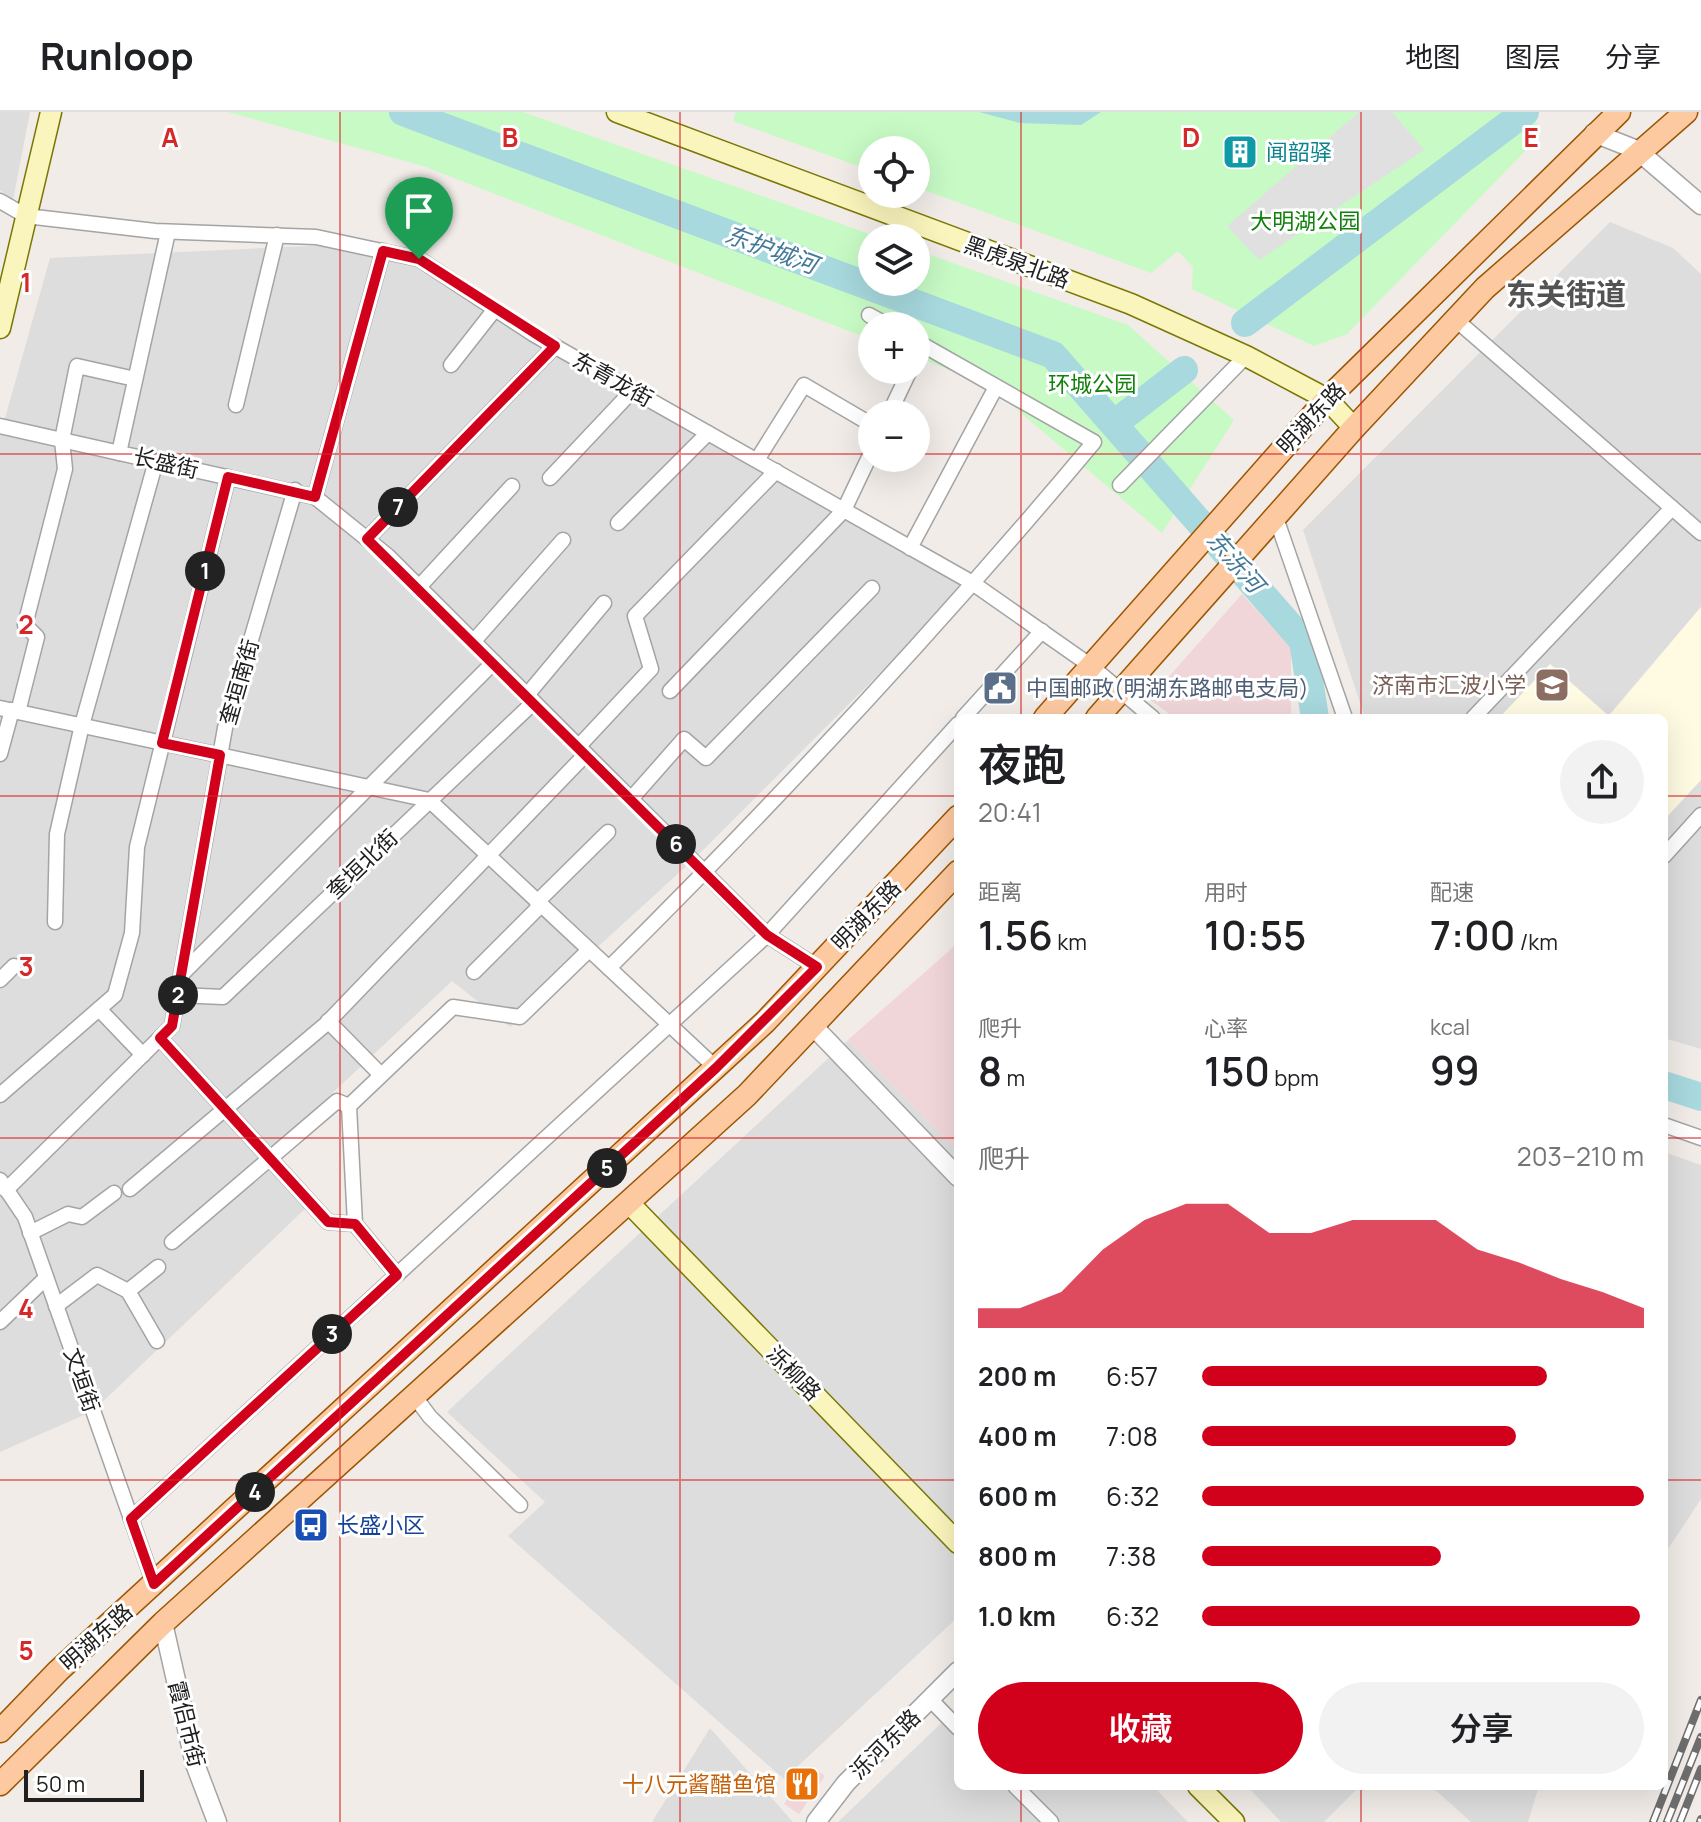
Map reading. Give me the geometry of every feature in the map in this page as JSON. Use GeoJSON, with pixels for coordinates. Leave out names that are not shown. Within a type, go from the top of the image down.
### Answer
{"type":"FeatureCollection","features":[{"type":"Feature","properties":{"kind":"main road"},"geometry":{"type":"LineString","coordinates":[[0,328],[51,112]]}},
{"type":"Feature","properties":{"kind":"main road","name":"黑虎泉北路"},"geometry":{"type":"LineString","coordinates":[[617,112],[1131,304],[1246,356],[1327,399],[1354,428]]}},
{"type":"Feature","properties":{"kind":"main road","name":"明湖东路"},"geometry":{"type":"LineString","coordinates":[[1049,714],[1327,399],[1594,133],[1619,112]]}},
{"type":"Feature","properties":{"kind":"main road","name":"明湖东路"},"geometry":{"type":"LineString","coordinates":[[1101,714],[1275,516],[1455,319],[1637,150],[1686,112]]}},
{"type":"Feature","properties":{"kind":"main road","name":"明湖东路"},"geometry":{"type":"LineString","coordinates":[[0,1731],[58,1671],[716,1068],[817,967],[954,821]]}},
{"type":"Feature","properties":{"kind":"main road","name":"明湖东路"},"geometry":{"type":"LineString","coordinates":[[0,1784],[163,1623],[747,1095],[954,876]]}},
{"type":"Feature","properties":{"kind":"main road","name":"泺柳路"},"geometry":{"type":"LineString","coordinates":[[629,1203],[954,1539]]}},
{"type":"Feature","properties":{"kind":"main road"},"geometry":{"type":"LineString","coordinates":[[1202,1790],[1234,1822]]}},
{"type":"Feature","properties":{"kind":"street"},"geometry":{"type":"LineString","coordinates":[[1594,133],[1637,150],[1701,205]]}},
{"type":"Feature","properties":{"kind":"street","name":"东青龙街"},"geometry":{"type":"LineString","coordinates":[[0,201],[26,216],[168,232],[316,237],[419,259],[555,346],[975,585],[1091,666],[1148,714]]}},
{"type":"Feature","properties":{"kind":"street"},"geometry":{"type":"LineString","coordinates":[[119,453],[168,232]]}},
{"type":"Feature","properties":{"kind":"street"},"geometry":{"type":"LineString","coordinates":[[236,405],[277,235]]}},
{"type":"Feature","properties":{"kind":"street"},"geometry":{"type":"LineString","coordinates":[[315,497],[383,251]]}},
{"type":"Feature","properties":{"kind":"street"},"geometry":{"type":"LineString","coordinates":[[451,365],[495,309]]}},
{"type":"Feature","properties":{"kind":"street"},"geometry":{"type":"LineString","coordinates":[[1455,319],[1701,533]]}},
{"type":"Feature","properties":{"kind":"street"},"geometry":{"type":"LineString","coordinates":[[367,539],[555,346]]}},
{"type":"Feature","properties":{"kind":"street"},"geometry":{"type":"LineString","coordinates":[[609,968],[706,872],[975,585],[1094,442],[930,354]]}},
{"type":"Feature","properties":{"kind":"street"},"geometry":{"type":"LineString","coordinates":[[1120,485],[1246,356]]}},
{"type":"Feature","properties":{"kind":"street"},"geometry":{"type":"LineString","coordinates":[[0,754],[10,710],[37,637],[25,625],[65,469],[62,440],[77,366],[135,379]]}},
{"type":"Feature","properties":{"kind":"street"},"geometry":{"type":"LineString","coordinates":[[757,460],[804,385],[858,417]]}},
{"type":"Feature","properties":{"kind":"street"},"geometry":{"type":"LineString","coordinates":[[910,548],[996,387]]}},
{"type":"Feature","properties":{"kind":"street"},"geometry":{"type":"LineString","coordinates":[[550,478],[633,390]]}},
{"type":"Feature","properties":{"kind":"street","name":"长盛街"},"geometry":{"type":"LineString","coordinates":[[0,426],[295,490],[315,497],[419,587],[767,935],[817,967]]}},
{"type":"Feature","properties":{"kind":"street"},"geometry":{"type":"LineString","coordinates":[[618,523],[708,433]]}},
{"type":"Feature","properties":{"kind":"street"},"geometry":{"type":"LineString","coordinates":[[55,922],[57,834],[82,725],[156,461]]}},
{"type":"Feature","properties":{"kind":"street"},"geometry":{"type":"LineString","coordinates":[[130,1189],[328,1021],[489,856],[651,669],[635,616],[776,471]]}},
{"type":"Feature","properties":{"kind":"street"},"geometry":{"type":"LineString","coordinates":[[670,691],[844,510],[862,472]]}},
{"type":"Feature","properties":{"kind":"street"},"geometry":{"type":"LineString","coordinates":[[0,1095],[115,995],[132,933],[137,847],[228,477]]}},
{"type":"Feature","properties":{"kind":"street"},"geometry":{"type":"LineString","coordinates":[[419,587],[512,486]]}},
{"type":"Feature","properties":{"kind":"street","name":"奎垣南街"},"geometry":{"type":"LineString","coordinates":[[3,1185],[172,1026],[225,728],[295,490]]}},
{"type":"Feature","properties":{"kind":"street"},"geometry":{"type":"LineString","coordinates":[[1477,714],[1672,508]]}},
{"type":"Feature","properties":{"kind":"street"},"geometry":{"type":"LineString","coordinates":[[1275,516],[1344,714]]}},
{"type":"Feature","properties":{"kind":"street"},"geometry":{"type":"LineString","coordinates":[[473,642],[563,540]]}},
{"type":"Feature","properties":{"kind":"street"},"geometry":{"type":"LineString","coordinates":[[631,799],[684,739],[706,758],[872,588]]}},
{"type":"Feature","properties":{"kind":"street","name":"奎垣北街"},"geometry":{"type":"LineString","coordinates":[[178,995],[223,997],[429,800],[530,698],[604,603]]}},
{"type":"Feature","properties":{"kind":"street"},"geometry":{"type":"LineString","coordinates":[[967,714],[1042,631]]}},
{"type":"Feature","properties":{"kind":"street"},"geometry":{"type":"LineString","coordinates":[[181,975],[494,662]]}},
{"type":"Feature","properties":{"kind":"street"},"geometry":{"type":"LineString","coordinates":[[10,710],[429,800],[716,1068]]}},
{"type":"Feature","properties":{"kind":"street"},"geometry":{"type":"LineString","coordinates":[[131,1519],[767,935],[954,728]]}},
{"type":"Feature","properties":{"kind":"street"},"geometry":{"type":"LineString","coordinates":[[1668,852],[1701,815]]}},
{"type":"Feature","properties":{"kind":"street"},"geometry":{"type":"LineString","coordinates":[[474,972],[608,832]]}},
{"type":"Feature","properties":{"kind":"street"},"geometry":{"type":"LineString","coordinates":[[397,1275],[355,1224],[349,1106],[453,1007],[520,1017],[589,950]]}},
{"type":"Feature","properties":{"kind":"street"},"geometry":{"type":"LineString","coordinates":[[0,980],[14,966]]}},
{"type":"Feature","properties":{"kind":"street"},"geometry":{"type":"LineString","coordinates":[[99,1009],[143,1055]]}},
{"type":"Feature","properties":{"kind":"street"},"geometry":{"type":"LineString","coordinates":[[328,1021],[381,1075]]}},
{"type":"Feature","properties":{"kind":"street"},"geometry":{"type":"LineString","coordinates":[[813,1026],[954,1173]]}},
{"type":"Feature","properties":{"kind":"street"},"geometry":{"type":"LineString","coordinates":[[160,1038],[328,1222],[355,1224]]}},
{"type":"Feature","properties":{"kind":"street"},"geometry":{"type":"LineString","coordinates":[[172,1242],[337,1101],[349,1106]]}},
{"type":"Feature","properties":{"kind":"street"},"geometry":{"type":"LineString","coordinates":[[1668,1126],[1701,1138]]}},
{"type":"Feature","properties":{"kind":"street","name":"文垣街"},"geometry":{"type":"LineString","coordinates":[[3,1185],[30,1233],[154,1584]]}},
{"type":"Feature","properties":{"kind":"street"},"geometry":{"type":"LineString","coordinates":[[30,1233],[68,1214],[82,1217],[114,1193]]}},
{"type":"Feature","properties":{"kind":"street"},"geometry":{"type":"LineString","coordinates":[[128,1291],[158,1267]]}},
{"type":"Feature","properties":{"kind":"street"},"geometry":{"type":"LineString","coordinates":[[56,1306],[97,1275],[128,1291],[157,1341]]}},
{"type":"Feature","properties":{"kind":"street"},"geometry":{"type":"LineString","coordinates":[[0,1322],[46,1278]]}},
{"type":"Feature","properties":{"kind":"street"},"geometry":{"type":"LineString","coordinates":[[415,1397],[430,1417],[520,1505]]}},
{"type":"Feature","properties":{"kind":"street","name":"霞侣市街"},"geometry":{"type":"LineString","coordinates":[[163,1623],[195,1764],[217,1822]]}},
{"type":"Feature","properties":{"kind":"street","name":"泺河东路"},"geometry":{"type":"LineString","coordinates":[[816,1822],[846,1783],[954,1675]]}},
{"type":"Feature","properties":{"kind":"street"},"geometry":{"type":"LineString","coordinates":[[930,1699],[954,1724]]}},
{"type":"Feature","properties":{"kind":"street"},"geometry":{"type":"LineString","coordinates":[[1019,1790],[1051,1822]]}},
{"type":"Feature","properties":{"kind":"shaded area"},"geometry":{"type":"Polygon","coordinates":[[[0,112],[30,112],[13,200],[0,190],[0,112]]]}},
{"type":"Feature","properties":{"kind":"shaded area"},"geometry":{"type":"Polygon","coordinates":[[[1359,112],[1392,112],[1424,150],[1259,260],[1227,226],[1359,112]]]}},
{"type":"Feature","properties":{"kind":"shaded area"},"geometry":{"type":"Polygon","coordinates":[[[1610,222],[1673,248],[1701,274],[1701,607],[1610,714],[1606,714],[1550,665],[1503,714],[1364,714],[1303,530],[1610,222]]]}},
{"type":"Feature","properties":{"kind":"shaded area"},"geometry":{"type":"Polygon","coordinates":[[[350,244],[419,259],[971,582],[693,860],[510,1027],[452,981],[260,1161],[307,1207],[93,1411],[0,1452],[0,436],[50,258],[350,244]]]}},
{"type":"Feature","properties":{"kind":"shaded area"},"geometry":{"type":"Polygon","coordinates":[[[1242,594],[1291,648],[1291,714],[1170,714],[1149,699],[1242,594]]]}},
{"type":"Feature","properties":{"kind":"shaded area"},"geometry":{"type":"Polygon","coordinates":[[[1701,607],[1701,780],[1668,816],[1668,714],[1611,714],[1701,607]]]}},
{"type":"Feature","properties":{"kind":"shaded area"},"geometry":{"type":"Polygon","coordinates":[[[1550,664],[1607,714],[1503,714],[1550,664]]]}},
{"type":"Feature","properties":{"kind":"shaded area"},"geometry":{"type":"Polygon","coordinates":[[[1701,779],[1701,1049],[1668,1039],[1668,815],[1701,779]]]}},
{"type":"Feature","properties":{"kind":"shaded area"},"geometry":{"type":"Polygon","coordinates":[[[954,947],[954,1147],[848,1040],[954,947]]]}},
{"type":"Feature","properties":{"kind":"shaded area"},"geometry":{"type":"Polygon","coordinates":[[[848,1040],[954,1147],[954,1621],[784,1779],[508,1536],[545,1502],[447,1412],[848,1040]]]}},
{"type":"Feature","properties":{"kind":"shaded area"},"geometry":{"type":"Polygon","coordinates":[[[1668,1153],[1701,1165],[1701,1499],[1668,1549],[1668,1153]]]}},
{"type":"Feature","properties":{"kind":"shaded area"},"geometry":{"type":"Polygon","coordinates":[[[954,1711],[954,1790],[1157,1790],[1188,1822],[838,1822],[954,1711]]]}},
{"type":"Feature","properties":{"kind":"shaded area"},"geometry":{"type":"Polygon","coordinates":[[[710,1728],[793,1822],[652,1822],[710,1728]]]}},
{"type":"Feature","properties":{"kind":"shaded area"},"geometry":{"type":"Polygon","coordinates":[[[811,1766],[825,1776],[799,1814],[784,1804],[811,1766]]]}},
{"type":"Feature","properties":{"kind":"shaded area"},"geometry":{"type":"Polygon","coordinates":[[[1251,1790],[1356,1790],[1324,1822],[1281,1822],[1251,1790]]]}},
{"type":"Feature","properties":{"kind":"shaded area"},"geometry":{"type":"Polygon","coordinates":[[[1435,1790],[1538,1790],[1528,1822],[1471,1822],[1435,1790]]]}},
{"type":"Feature","properties":{"kind":"green space","name":"环城公园"},"geometry":{"type":"Polygon","coordinates":[[[228,112],[523,112],[858,230],[858,296],[930,296],[930,255],[1128,325],[1234,420],[1162,533],[987,384],[930,362],[930,312],[858,312],[858,335],[423,166],[228,112]]]}},
{"type":"Feature","properties":{"kind":"green space","name":"大明湖公园"},"geometry":{"type":"Polygon","coordinates":[[[736,112],[1530,112],[1539,126],[1534,142],[1347,334],[1314,346],[1192,289],[1193,267],[1178,251],[1151,273],[930,192],[930,136],[858,136],[858,166],[733,121],[736,112]]]}},
{"type":"Feature","properties":{"kind":"water"},"geometry":{"type":"Polygon","coordinates":[[[979,112],[1101,112],[1081,125],[1020,123],[979,112]]]}},
{"type":"Feature","properties":{"kind":"waterway","name":"东护城河"},"geometry":{"type":"LineString","coordinates":[[403,112],[1053,355],[1303,641],[1314,714]]}},
{"type":"Feature","properties":{"kind":"waterway"},"geometry":{"type":"LineString","coordinates":[[1245,323],[1525,112]]}},
{"type":"Feature","properties":{"kind":"waterway"},"geometry":{"type":"LineString","coordinates":[[1115,423],[1184,370]]}},
{"type":"Feature","properties":{"kind":"waterway","name":"东泺河"},"geometry":{"type":"LineString","coordinates":[[1668,1086],[1701,1097]]}},
{"type":"Feature","properties":{"kind":"railway"},"geometry":{"type":"LineString","coordinates":[[1668,1784],[1701,1700]]}},
{"type":"Feature","properties":{"kind":"railway"},"geometry":{"type":"LineString","coordinates":[[1667,1822],[1701,1737]]}},
{"type":"Feature","properties":{"kind":"railway"},"geometry":{"type":"LineString","coordinates":[[1680,1822],[1701,1769]]}},
{"type":"Feature","properties":{"kind":"railway"},"geometry":{"type":"LineString","coordinates":[[1653,1822],[1666,1790]]}},
{"type":"Feature","properties":{"kind":"place","name":"闻韶驿"},"geometry":{"type":"Point","coordinates":[1240,152]}},
{"type":"Feature","properties":{"kind":"place","name":"济南市汇波小学"},"geometry":{"type":"Point","coordinates":[1552,685]}},
{"type":"Feature","properties":{"kind":"place","name":"中国邮政(明湖东路邮电支局)"},"geometry":{"type":"Point","coordinates":[1000,688]}},
{"type":"Feature","properties":{"kind":"place","name":"长盛小区"},"geometry":{"type":"Point","coordinates":[311,1525]}},
{"type":"Feature","properties":{"kind":"place","name":"十八元酱醋鱼馆"},"geometry":{"type":"Point","coordinates":[802,1784]}},
{"type":"Feature","properties":{"kind":"district","name":"东关街道"},"geometry":{"type":"Point","coordinates":[1566,295]}},
{"type":"Feature","properties":{"kind":"route"},"geometry":{"type":"LineString","coordinates":[[383,251],[419,259],[555,346],[367,539],[388,556],[767,935],[817,967],[716,1068],[154,1584],[131,1519],[397,1275],[355,1224],[328,1222],[160,1038],[172,1026],[220,755],[162,743],[228,477],[315,497],[383,251]]}}]}
